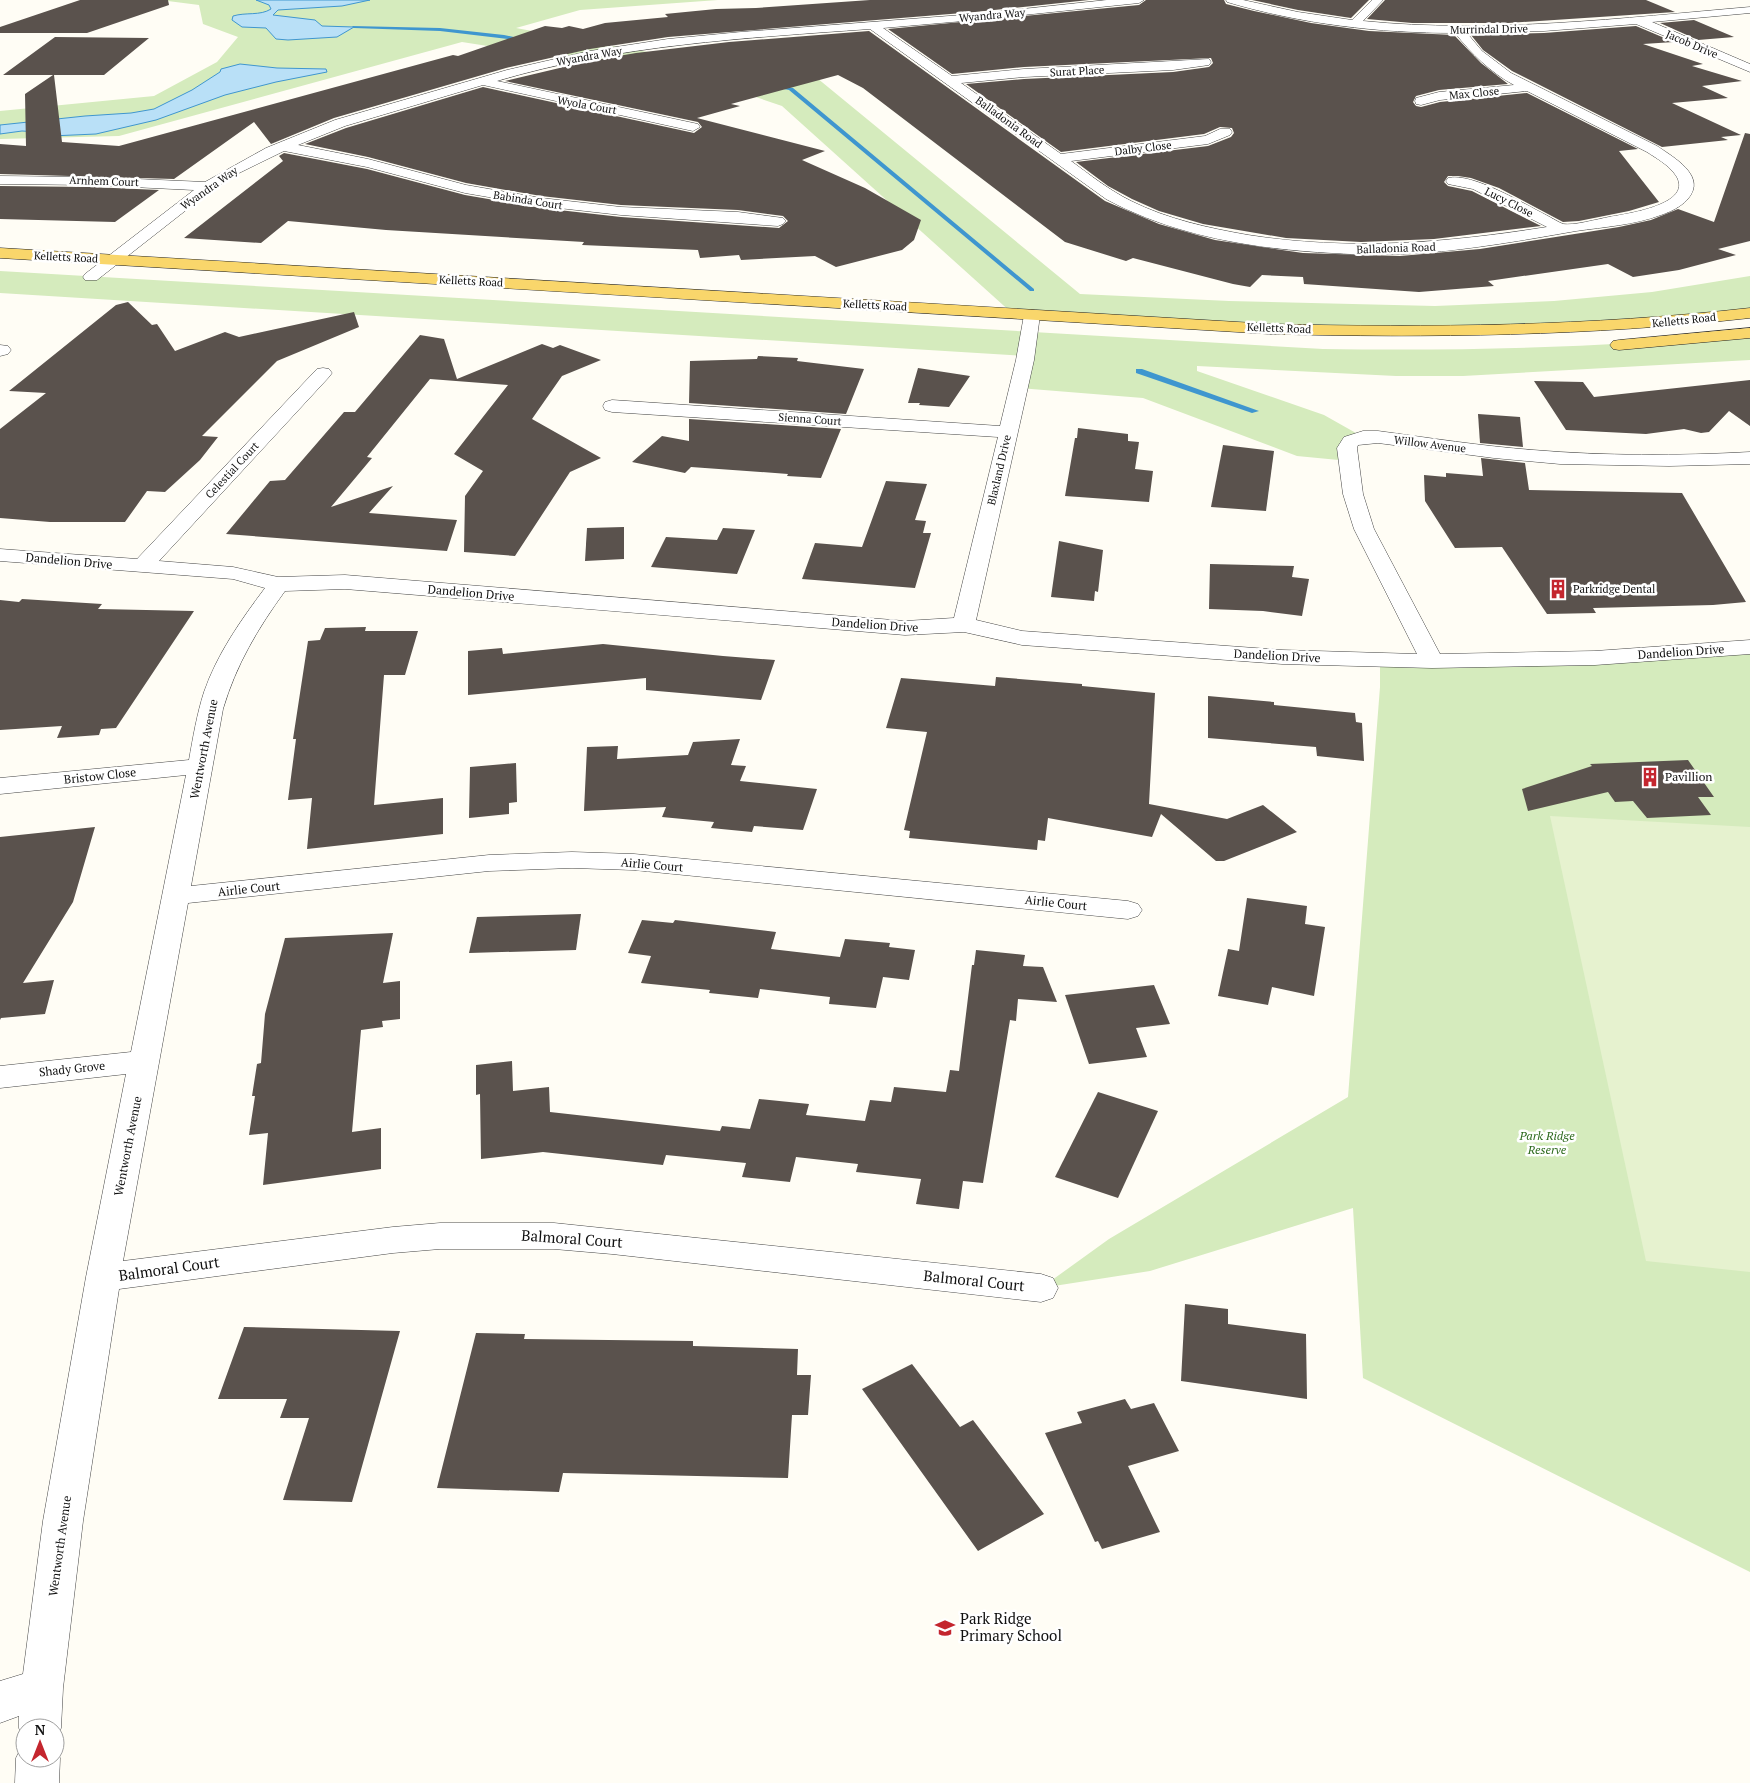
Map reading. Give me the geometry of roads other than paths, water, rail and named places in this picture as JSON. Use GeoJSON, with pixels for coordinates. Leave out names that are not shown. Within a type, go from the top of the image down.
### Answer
{"type":"FeatureCollection","features":[{"type":"Feature","properties":{"kind":"main road","name":"Kelletts Road"},"geometry":{"type":"LineString","coordinates":[[0,253],[113,259],[1030,328],[1489,332],[1649,324],[1750,313]]}},
{"type":"Feature","properties":{"kind":"main road","name":"Kelletts Road"},"geometry":{"type":"LineString","coordinates":[[73,276],[110,278]]}},
{"type":"Feature","properties":{"kind":"main road","name":"Kelletts Road"},"geometry":{"type":"LineString","coordinates":[[1607,346],[1750,333]]}},
{"type":"Feature","properties":{"kind":"street","name":"Wyandra Way"},"geometry":{"type":"LineString","coordinates":[[91,277],[208,186],[241,166],[282,146],[340,123],[481,81],[550,63],[644,46],[723,37],[975,17],[1139,0]]}},
{"type":"Feature","properties":{"kind":"street","name":"Murrindal Drive"},"geometry":{"type":"LineString","coordinates":[[1231,0],[1279,12],[1354,24],[1459,30],[1519,29],[1750,10]]}},
{"type":"Feature","properties":{"kind":"street"},"geometry":{"type":"LineString","coordinates":[[1354,24],[1378,0]]}},
{"type":"Feature","properties":{"kind":"street","name":"Jacob Drive"},"geometry":{"type":"LineString","coordinates":[[1635,20],[1750,68]]}},
{"type":"Feature","properties":{"kind":"street","name":"Balladonia Road"},"geometry":{"type":"LineString","coordinates":[[872,25],[1111,196],[1154,216],[1207,232],[1272,243],[1330,249],[1407,249],[1454,245],[1637,217],[1657,212],[1672,205],[1684,195],[1687,183],[1686,177],[1671,161],[1652,149],[1528,87],[1491,65],[1474,50],[1459,30]]}},
{"type":"Feature","properties":{"kind":"street","name":"Surat Place"},"geometry":{"type":"LineString","coordinates":[[950,80],[1024,73],[1173,66],[1205,62]]}},
{"type":"Feature","properties":{"kind":"street","name":"Wyola Court"},"geometry":{"type":"LineString","coordinates":[[481,81],[547,98],[625,111],[693,127]]}},
{"type":"Feature","properties":{"kind":"street","name":"Max Close"},"geometry":{"type":"LineString","coordinates":[[1421,101],[1439,96],[1528,87]]}},
{"type":"Feature","properties":{"kind":"street","name":"Dalby Close"},"geometry":{"type":"LineString","coordinates":[[1059,158],[1208,140],[1225,132]]}},
{"type":"Feature","properties":{"kind":"street","name":"Babinda Court"},"geometry":{"type":"LineString","coordinates":[[282,146],[368,163],[465,189],[541,202],[621,211],[778,221]]}},
{"type":"Feature","properties":{"kind":"street","name":"Arnhem Court"},"geometry":{"type":"LineString","coordinates":[[0,180],[100,181],[208,186]]}},
{"type":"Feature","properties":{"kind":"street","name":"Lucy Close"},"geometry":{"type":"LineString","coordinates":[[1453,181],[1477,186],[1562,229]]}},
{"type":"Feature","properties":{"kind":"street","name":"Blaxland Drive"},"geometry":{"type":"LineString","coordinates":[[964,625],[1025,360],[1030,328]]}},
{"type":"Feature","properties":{"kind":"street","name":"Celestial Court"},"geometry":{"type":"LineString","coordinates":[[141,567],[323,373]]}},
{"type":"Feature","properties":{"kind":"street","name":"Sienna Court"},"geometry":{"type":"LineString","coordinates":[[612,406],[1008,432]]}},
{"type":"Feature","properties":{"kind":"street","name":"Willow Avenue"},"geometry":{"type":"LineString","coordinates":[[1432,661],[1376,556],[1357,511],[1347,448],[1351,441],[1363,437],[1378,437],[1504,453],[1583,459],[1688,461],[1750,458]]}},
{"type":"Feature","properties":{"kind":"street","name":"Dandelion Drive"},"geometry":{"type":"LineString","coordinates":[[0,555],[233,573],[267,583],[279,584],[345,582],[905,628],[964,625],[980,627],[998,634],[1022,638],[1282,657],[1432,661],[1595,658],[1750,647]]}},
{"type":"Feature","properties":{"kind":"street","name":"Wentworth Avenue"},"geometry":{"type":"LineString","coordinates":[[41,1708],[63,1521],[103,1277],[211,708],[225,667],[243,634],[279,584]]}},
{"type":"Feature","properties":{"kind":"street","name":"Bristow Close"},"geometry":{"type":"LineString","coordinates":[[0,786],[200,766]]}},
{"type":"Feature","properties":{"kind":"street","name":"Airlie Court"},"geometry":{"type":"LineString","coordinates":[[176,896],[489,864],[572,860],[644,863],[1128,910]]}},
{"type":"Feature","properties":{"kind":"street","name":"Shady Grove"},"geometry":{"type":"LineString","coordinates":[[0,1077],[144,1061]]}},
{"type":"Feature","properties":{"kind":"street","name":"Balmoral Court"},"geometry":{"type":"LineString","coordinates":[[103,1277],[393,1240],[494,1235],[554,1236],[612,1241],[1041,1288]]}},
{"type":"Feature","properties":{"kind":"street"},"geometry":{"type":"LineString","coordinates":[[0,1702],[41,1708]]}},
{"type":"Feature","properties":{"kind":"street"},"geometry":{"type":"LineString","coordinates":[[36,1783],[37,1768]]}},
{"type":"Feature","properties":{"kind":"water"},"geometry":{"type":"Polygon","coordinates":[[[256,0],[370,0],[342,6],[278,10],[273,15],[315,20],[322,26],[354,27],[337,37],[288,40],[276,39],[266,28],[242,27],[232,20],[233,16],[271,9],[269,5],[256,0]]]}},
{"type":"Feature","properties":{"kind":"water"},"geometry":{"type":"Polygon","coordinates":[[[240,64],[277,68],[326,69],[327,72],[225,95],[156,120],[96,134],[51,136],[40,132],[22,131],[0,134],[0,125],[131,113],[154,109],[192,90],[220,72],[221,69],[240,64]]]}},
{"type":"Feature","properties":{"kind":"waterway"},"geometry":{"type":"LineString","coordinates":[[354,27],[440,29],[526,40]]}},
{"type":"Feature","properties":{"kind":"waterway"},"geometry":{"type":"LineString","coordinates":[[775,86],[791,89],[1032,290]]}},
{"type":"Feature","properties":{"kind":"waterway"},"geometry":{"type":"LineString","coordinates":[[1139,371],[1255,411]]}},
{"type":"Feature","properties":{"kind":"place","name":"Parkridge Dental"},"geometry":{"type":"Point","coordinates":[1558,589]}},
{"type":"Feature","properties":{"kind":"place","name":"Pavillion"},"geometry":{"type":"Point","coordinates":[1650,777]}},
{"type":"Feature","properties":{"kind":"place","name":"Park Ridge Primary School"},"geometry":{"type":"Point","coordinates":[945,1628]}},
{"type":"Feature","properties":{"kind":"park label","name":"Park Ridge Reserve"},"geometry":{"type":"Point","coordinates":[1547,1143]}}]}
